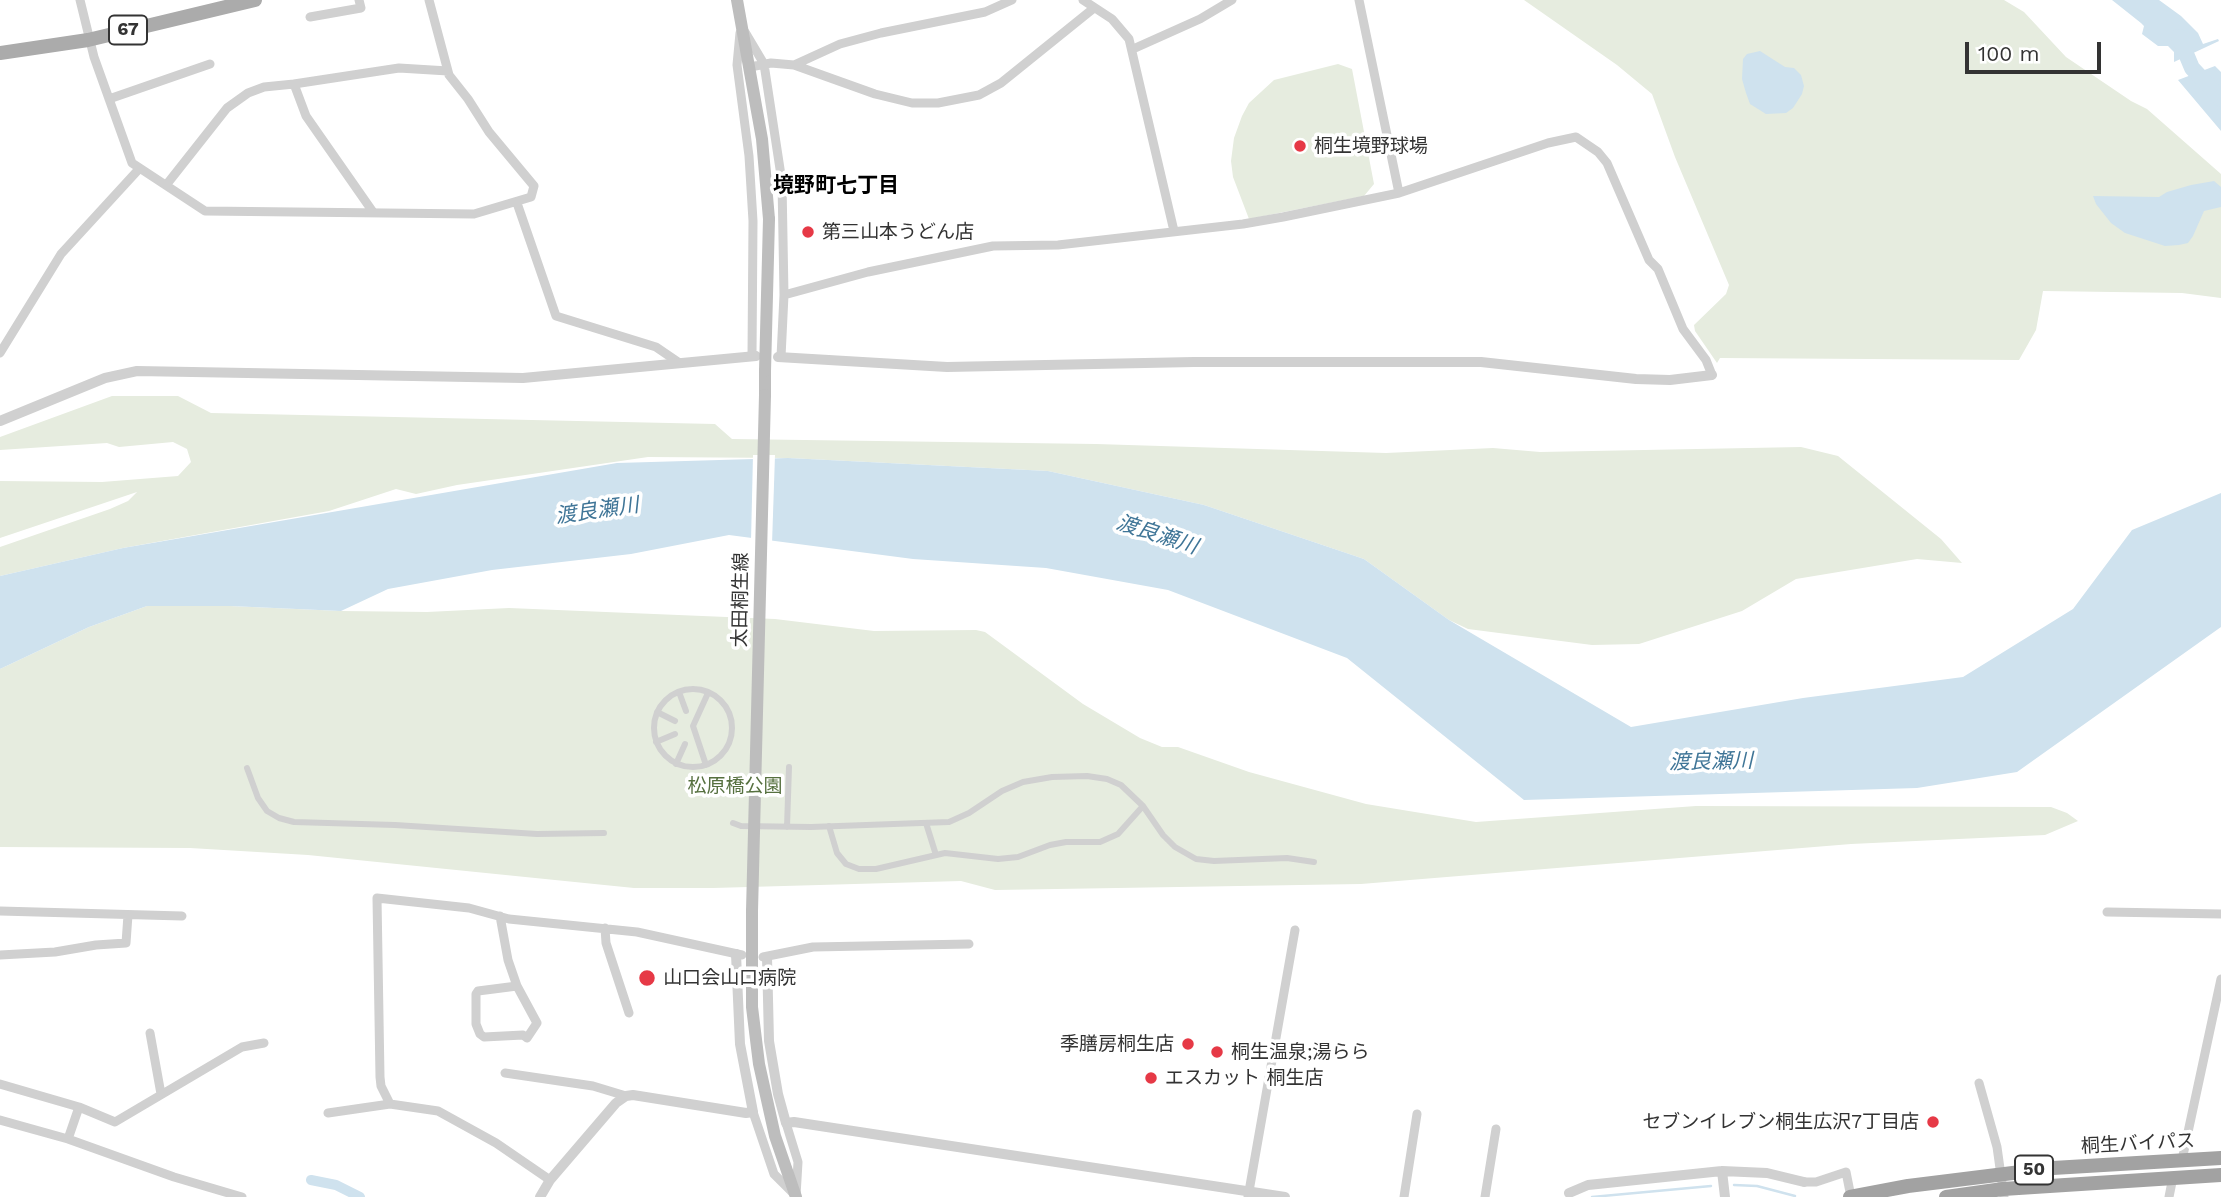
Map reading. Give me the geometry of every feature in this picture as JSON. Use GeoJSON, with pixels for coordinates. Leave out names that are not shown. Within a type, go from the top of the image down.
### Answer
{"type":"FeatureCollection","features":[{"type":"Feature","properties":{"kind":"highway","name":"桐生バイパス"},"geometry":{"type":"LineString","coordinates":[[1946,1197],[2003,1186],[2053,1168],[2221,1158]]}},
{"type":"Feature","properties":{"kind":"highway","name":"桐生バイパス"},"geometry":{"type":"LineString","coordinates":[[1850,1197],[2221,1175]]}},
{"type":"Feature","properties":{"kind":"main road","name":"67"},"geometry":{"type":"LineString","coordinates":[[0,53],[88,40],[256,0]]}},
{"type":"Feature","properties":{"kind":"main road","name":"太田桐生線"},"geometry":{"type":"LineString","coordinates":[[737,0],[744,69],[762,139],[769,219],[752,1007],[759,1064],[775,1136],[796,1197]]}},
{"type":"Feature","properties":{"kind":"street"},"geometry":{"type":"LineString","coordinates":[[80,0],[88,40],[132,163],[205,211],[474,214],[531,197],[534,186],[489,132],[448,71],[429,0]]}},
{"type":"Feature","properties":{"kind":"street"},"geometry":{"type":"LineString","coordinates":[[310,17],[361,8],[359,0]]}},
{"type":"Feature","properties":{"kind":"street"},"geometry":{"type":"LineString","coordinates":[[794,65],[840,44],[985,12],[1012,0]]}},
{"type":"Feature","properties":{"kind":"street"},"geometry":{"type":"LineString","coordinates":[[1083,0],[1123,29],[1133,49],[1174,231]]}},
{"type":"Feature","properties":{"kind":"street"},"geometry":{"type":"LineString","coordinates":[[1133,49],[1200,19],[1232,0]]}},
{"type":"Feature","properties":{"kind":"street"},"geometry":{"type":"LineString","coordinates":[[1359,0],[1399,193]]}},
{"type":"Feature","properties":{"kind":"street"},"geometry":{"type":"LineString","coordinates":[[0,421],[105,378],[137,371],[523,378],[754,356],[754,221],[744,69],[764,64],[794,65],[875,94],[912,103],[938,103],[979,95],[1001,83],[1094,8]]}},
{"type":"Feature","properties":{"kind":"street"},"geometry":{"type":"LineString","coordinates":[[740,24],[764,64],[782,182],[784,295],[779,357],[947,367],[1194,362],[1481,362],[1636,379],[1670,380],[1712,375],[1706,360],[1683,329],[1658,269],[1649,260],[1607,163],[1587,143],[1576,137],[1548,143],[1399,193],[1243,224],[1058,245],[993,246],[868,272],[784,295]]}},
{"type":"Feature","properties":{"kind":"street"},"geometry":{"type":"LineString","coordinates":[[109,99],[211,64]]}},
{"type":"Feature","properties":{"kind":"street"},"geometry":{"type":"LineString","coordinates":[[167,184],[227,108],[248,93],[264,87],[399,68],[448,71]]}},
{"type":"Feature","properties":{"kind":"street"},"geometry":{"type":"LineString","coordinates":[[294,84],[306,116],[373,212]]}},
{"type":"Feature","properties":{"kind":"street"},"geometry":{"type":"LineString","coordinates":[[0,353],[61,254],[139,169]]}},
{"type":"Feature","properties":{"kind":"street"},"geometry":{"type":"LineString","coordinates":[[517,203],[556,316],[656,347],[678,362]]}},
{"type":"Feature","properties":{"kind":"street"},"geometry":{"type":"LineString","coordinates":[[689,690],[708,693],[726,708],[732,729],[724,751],[706,765],[686,767],[676,764],[662,752],[656,742],[654,732],[657,712],[670,697],[679,692],[689,690]]}},
{"type":"Feature","properties":{"kind":"street"},"geometry":{"type":"LineString","coordinates":[[679,692],[686,711]]}},
{"type":"Feature","properties":{"kind":"street"},"geometry":{"type":"LineString","coordinates":[[706,765],[693,726],[708,693]]}},
{"type":"Feature","properties":{"kind":"street"},"geometry":{"type":"LineString","coordinates":[[657,712],[675,720]]}},
{"type":"Feature","properties":{"kind":"street"},"geometry":{"type":"LineString","coordinates":[[656,742],[675,734]]}},
{"type":"Feature","properties":{"kind":"street"},"geometry":{"type":"LineString","coordinates":[[676,764],[685,744]]}},
{"type":"Feature","properties":{"kind":"street"},"geometry":{"type":"LineString","coordinates":[[787,827],[789,767]]}},
{"type":"Feature","properties":{"kind":"street"},"geometry":{"type":"LineString","coordinates":[[247,768],[258,798],[267,811],[294,822],[537,834],[604,833]]}},
{"type":"Feature","properties":{"kind":"street"},"geometry":{"type":"LineString","coordinates":[[733,823],[741,826],[787,827],[949,822],[959,819],[1013,786],[1059,777],[1087,776],[1107,779],[1121,785],[1143,806],[1175,847],[1196,859],[1207,861],[1287,858],[1314,862]]}},
{"type":"Feature","properties":{"kind":"street"},"geometry":{"type":"LineString","coordinates":[[828,826],[837,853],[846,864],[859,869],[876,869],[945,853],[998,859],[1018,857],[1050,845],[1100,842],[1118,834],[1143,806]]}},
{"type":"Feature","properties":{"kind":"street"},"geometry":{"type":"LineString","coordinates":[[926,823],[936,855]]}},
{"type":"Feature","properties":{"kind":"street"},"geometry":{"type":"LineString","coordinates":[[390,1104],[380,1077],[377,898],[469,908],[533,922],[659,935],[739,955],[740,1044],[753,1112],[774,1174],[796,1197]]}},
{"type":"Feature","properties":{"kind":"street"},"geometry":{"type":"LineString","coordinates":[[0,911],[182,916]]}},
{"type":"Feature","properties":{"kind":"street"},"geometry":{"type":"LineString","coordinates":[[2106,912],[2221,914]]}},
{"type":"Feature","properties":{"kind":"street"},"geometry":{"type":"LineString","coordinates":[[0,955],[55,952],[126,943],[128,915]]}},
{"type":"Feature","properties":{"kind":"street"},"geometry":{"type":"LineString","coordinates":[[500,916],[508,960],[517,986],[534,1017],[535,1028],[527,1038],[523,1035],[484,1037],[477,1024],[476,994],[478,991],[517,986]]}},
{"type":"Feature","properties":{"kind":"street"},"geometry":{"type":"LineString","coordinates":[[606,928],[606,943],[629,1013]]}},
{"type":"Feature","properties":{"kind":"street"},"geometry":{"type":"LineString","coordinates":[[1249,1194],[1295,930]]}},
{"type":"Feature","properties":{"kind":"street"},"geometry":{"type":"LineString","coordinates":[[796,1197],[798,1161],[778,1094],[769,1041],[765,957],[813,947],[968,943]]}},
{"type":"Feature","properties":{"kind":"street"},"geometry":{"type":"LineString","coordinates":[[2182,1160],[2221,979]]}},
{"type":"Feature","properties":{"kind":"street"},"geometry":{"type":"LineString","coordinates":[[150,1033],[161,1094]]}},
{"type":"Feature","properties":{"kind":"street"},"geometry":{"type":"LineString","coordinates":[[0,1084],[79,1107],[115,1122],[242,1047],[264,1043]]}},
{"type":"Feature","properties":{"kind":"street"},"geometry":{"type":"LineString","coordinates":[[505,1073],[593,1086],[626,1096],[753,1112]]}},
{"type":"Feature","properties":{"kind":"street"},"geometry":{"type":"LineString","coordinates":[[1979,1083],[1997,1147],[2003,1186]]}},
{"type":"Feature","properties":{"kind":"street"},"geometry":{"type":"LineString","coordinates":[[540,1197],[550,1180],[616,1103],[626,1096]]}},
{"type":"Feature","properties":{"kind":"street"},"geometry":{"type":"LineString","coordinates":[[328,1113],[390,1104],[447,1114],[550,1180]]}},
{"type":"Feature","properties":{"kind":"street"},"geometry":{"type":"LineString","coordinates":[[68,1139],[79,1107]]}},
{"type":"Feature","properties":{"kind":"street"},"geometry":{"type":"LineString","coordinates":[[1404,1197],[1416,1114]]}},
{"type":"Feature","properties":{"kind":"street"},"geometry":{"type":"LineString","coordinates":[[0,1120],[68,1139],[174,1177],[242,1197]]}},
{"type":"Feature","properties":{"kind":"street"},"geometry":{"type":"LineString","coordinates":[[786,1123],[1249,1194],[1285,1197]]}},
{"type":"Feature","properties":{"kind":"street"},"geometry":{"type":"LineString","coordinates":[[1485,1197],[1496,1129]]}},
{"type":"Feature","properties":{"kind":"street"},"geometry":{"type":"LineString","coordinates":[[1722,1171],[1725,1197]]}},
{"type":"Feature","properties":{"kind":"street"},"geometry":{"type":"LineString","coordinates":[[1566,1195],[1588,1185],[1722,1171],[1766,1173],[1804,1182],[1816,1182],[1846,1172],[1850,1197]]}},
{"type":"Feature","properties":{"kind":"street"},"geometry":{"type":"LineString","coordinates":[[2169,1197],[2173,1177]]}},
{"type":"Feature","properties":{"kind":"green space"},"geometry":{"type":"Polygon","coordinates":[[[1524,0],[2004,0],[2024,12],[2066,57],[2147,109],[2221,174],[2221,298],[2182,293],[2043,291],[2036,330],[2019,360],[1720,358],[1717,363],[1695,331],[1694,325],[1726,294],[1729,285],[1675,157],[1652,94],[1617,65],[1524,0]]]}},
{"type":"Feature","properties":{"kind":"green space","name":"桐生境野球場"},"geometry":{"type":"Polygon","coordinates":[[[1338,64],[1352,69],[1374,184],[1364,196],[1249,219],[1233,177],[1231,161],[1234,138],[1249,103],[1274,80],[1338,64]]]}},
{"type":"Feature","properties":{"kind":"green space"},"geometry":{"type":"Polygon","coordinates":[[[112,396],[178,396],[211,413],[715,424],[732,439],[1096,444],[1386,453],[1493,448],[1540,452],[1801,447],[1838,456],[1941,539],[1962,563],[1917,559],[1796,579],[1742,611],[1639,644],[1592,645],[1468,629],[1449,620],[1364,559],[1204,505],[1048,471],[788,458],[648,457],[457,485],[416,494],[396,489],[329,511],[123,548],[0,576],[0,547],[110,509],[128,501],[137,492],[0,538],[0,481],[102,482],[178,476],[191,462],[187,449],[173,442],[119,447],[107,443],[0,450],[0,437],[112,396]]]}},
{"type":"Feature","properties":{"kind":"green space","name":"松原橋公園"},"geometry":{"type":"Polygon","coordinates":[[[147,606],[427,612],[509,608],[775,619],[874,631],[976,630],[985,632],[1083,704],[1140,738],[1162,747],[1178,747],[1249,772],[1366,804],[1476,822],[1696,806],[2051,807],[2078,821],[2045,835],[1851,844],[1361,884],[995,890],[961,881],[634,888],[308,855],[190,848],[0,847],[0,669],[89,627],[147,606]]]}},
{"type":"Feature","properties":{"kind":"water"},"geometry":{"type":"Polygon","coordinates":[[[2112,0],[2159,0],[2198,33],[2203,44],[2218,39],[2219,41],[2174,62],[2174,52],[2168,46],[2158,46],[2142,34],[2144,26],[2112,0]]]}},
{"type":"Feature","properties":{"kind":"water"},"geometry":{"type":"Polygon","coordinates":[[[1760,51],[1785,67],[1794,68],[1801,75],[1804,86],[1802,94],[1793,108],[1786,113],[1766,114],[1750,104],[1742,79],[1743,59],[1747,54],[1760,51]]]}},
{"type":"Feature","properties":{"kind":"water"},"geometry":{"type":"Polygon","coordinates":[[[2215,66],[2221,72],[2221,131],[2178,80],[2215,66]]]}},
{"type":"Feature","properties":{"kind":"water"},"geometry":{"type":"Polygon","coordinates":[[[2214,181],[2221,187],[2221,207],[2204,211],[2188,243],[2179,245],[2165,246],[2125,233],[2111,223],[2093,196],[2159,197],[2191,185],[2214,181]]]}},
{"type":"Feature","properties":{"kind":"water","name":"渡良瀬川"},"geometry":{"type":"Polygon","coordinates":[[[788,458],[1048,471],[1204,505],[1364,559],[1449,620],[1631,727],[1803,698],[1963,677],[2073,609],[2132,530],[2221,493],[2221,627],[2017,772],[1917,788],[1524,800],[1347,658],[1168,590],[1046,568],[913,559],[729,535],[631,554],[492,570],[388,589],[341,611],[230,606],[147,606],[89,627],[0,669],[0,576],[123,548],[617,463],[788,458]]]}},
{"type":"Feature","properties":{"kind":"pier"},"geometry":{"type":"Polygon","coordinates":[[[753,455],[775,455],[772,544],[751,541],[753,455]]]}},
{"type":"Feature","properties":{"kind":"waterway"},"geometry":{"type":"LineString","coordinates":[[2179,37],[2192,68],[2221,99]]}},
{"type":"Feature","properties":{"kind":"waterway"},"geometry":{"type":"LineString","coordinates":[[311,1180],[336,1185],[360,1197]]}},
{"type":"Feature","properties":{"kind":"waterway"},"geometry":{"type":"LineString","coordinates":[[1734,1185],[1757,1186],[1795,1196]]}},
{"type":"Feature","properties":{"kind":"waterway"},"geometry":{"type":"LineString","coordinates":[[1592,1197],[1711,1186]]}},
{"type":"Feature","properties":{"kind":"place","name":"桐生境野球場"},"geometry":{"type":"Point","coordinates":[1300,146]}},
{"type":"Feature","properties":{"kind":"place","name":"第三山本うどん店"},"geometry":{"type":"Point","coordinates":[808,232]}},
{"type":"Feature","properties":{"kind":"place","name":"山口会山口病院"},"geometry":{"type":"Point","coordinates":[647,978]}},
{"type":"Feature","properties":{"kind":"place","name":"季膳房桐生店"},"geometry":{"type":"Point","coordinates":[1188,1044]}},
{"type":"Feature","properties":{"kind":"place","name":"桐生温泉;湯らら"},"geometry":{"type":"Point","coordinates":[1217,1052]}},
{"type":"Feature","properties":{"kind":"place","name":"エスカット 桐生店"},"geometry":{"type":"Point","coordinates":[1151,1078]}},
{"type":"Feature","properties":{"kind":"place","name":"セブンイレブン桐生広沢7丁目店"},"geometry":{"type":"Point","coordinates":[1933,1122]}},
{"type":"Feature","properties":{"kind":"district","name":"境野町七丁目"},"geometry":{"type":"Point","coordinates":[836,186]}}]}
